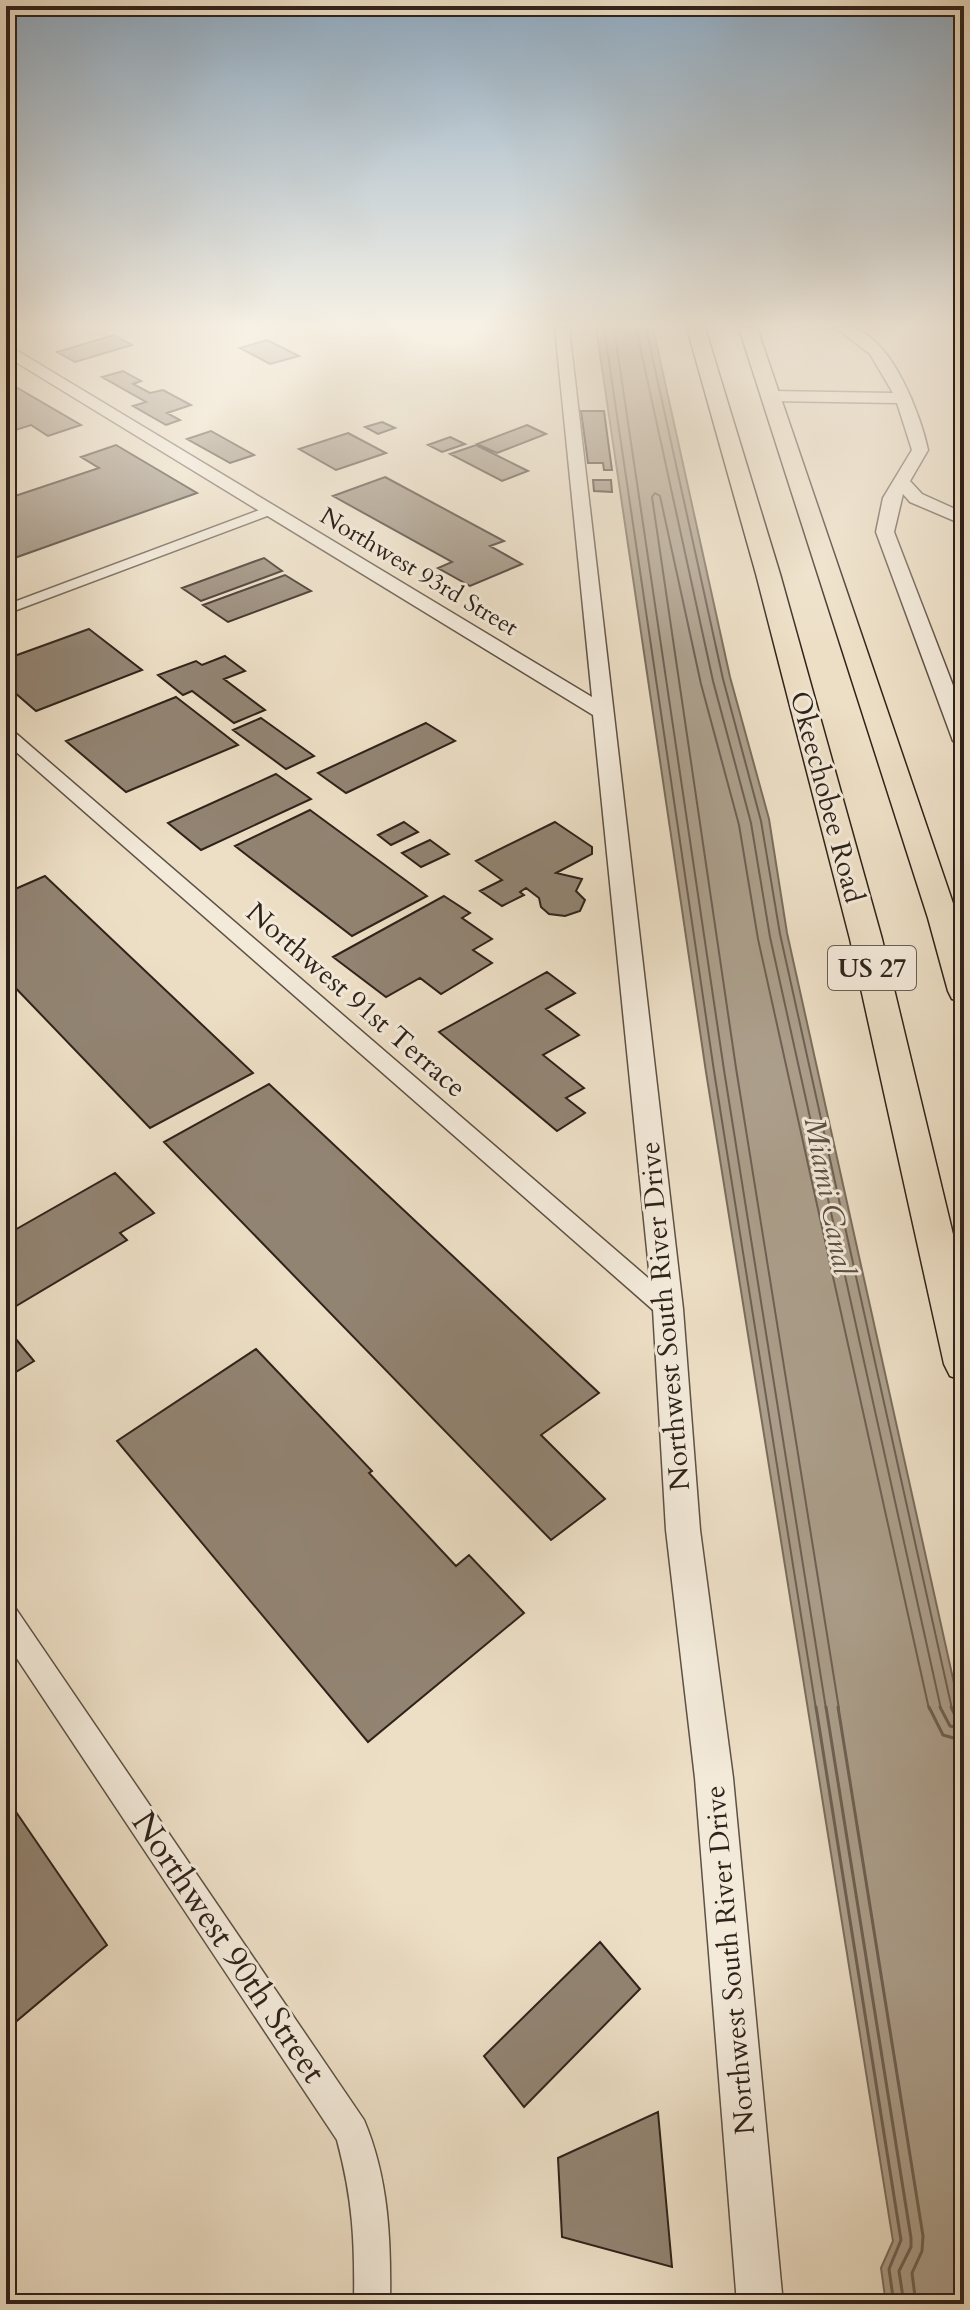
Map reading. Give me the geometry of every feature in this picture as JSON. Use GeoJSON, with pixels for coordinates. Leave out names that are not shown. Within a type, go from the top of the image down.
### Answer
{"type":"FeatureCollection","features":[{"type":"Feature","properties":{"kind":"highway","name":"Okeechobee Road"},"geometry":{"type":"LineString","coordinates":[[726,436],[768,574],[866,939],[964,1364]]}},
{"type":"Feature","properties":{"kind":"highway"},"geometry":{"type":"LineString","coordinates":[[757,436],[768,574]]}},
{"type":"Feature","properties":{"kind":"highway","name":"US 27"},"geometry":{"type":"LineString","coordinates":[[766,436],[943,918],[964,991]]}},
{"type":"Feature","properties":{"kind":"street","name":"Northwest 93rd Street"},"geometry":{"type":"LineString","coordinates":[[148,436],[601,711]]}},
{"type":"Feature","properties":{"kind":"street","name":"Northwest South River Drive"},"geometry":{"type":"LineString","coordinates":[[573,436],[668,1309],[683,1530],[714,1778],[760,2304]]}},
{"type":"Feature","properties":{"kind":"street"},"geometry":{"type":"LineString","coordinates":[[918,436],[920,450],[892,498],[885,532],[964,741]]}},
{"type":"Feature","properties":{"kind":"street"},"geometry":{"type":"LineString","coordinates":[[902,482],[916,498],[957,517]]}},
{"type":"Feature","properties":{"kind":"street"},"geometry":{"type":"LineString","coordinates":[[886,519],[911,509],[957,517]]}},
{"type":"Feature","properties":{"kind":"street"},"geometry":{"type":"LineString","coordinates":[[6,610],[270,510]]}},
{"type":"Feature","properties":{"kind":"street","name":"Northwest 91st Terrace"},"geometry":{"type":"LineString","coordinates":[[6,734],[668,1309]]}},
{"type":"Feature","properties":{"kind":"street","name":"Northwest 90th Street"},"geometry":{"type":"LineString","coordinates":[[6,1618],[352,2132],[368,2190],[373,2254],[372,2304]]}},
{"type":"Feature","properties":{"kind":"water","name":"Miami Canal"},"geometry":{"type":"Polygon","coordinates":[[[612,436],[677,436],[730,677],[769,819],[787,933],[964,1728],[964,2304],[886,2304],[881,2268],[893,2241],[706,1072],[612,436]]]}},
{"type":"Feature","properties":{"kind":"building"},"geometry":{"type":"Polygon","coordinates":[[[220,436],[254,455],[230,463],[187,439],[220,436]]]}},
{"type":"Feature","properties":{"kind":"building"},"geometry":{"type":"Polygon","coordinates":[[[339,436],[353,436],[386,453],[336,470],[299,449],[339,436]]]}},
{"type":"Feature","properties":{"kind":"building"},"geometry":{"type":"Polygon","coordinates":[[[499,436],[541,436],[497,453],[477,444],[499,436]]]}},
{"type":"Feature","properties":{"kind":"building"},"geometry":{"type":"Polygon","coordinates":[[[584,436],[607,436],[612,470],[604,470],[603,463],[588,463],[584,436]]]}},
{"type":"Feature","properties":{"kind":"building"},"geometry":{"type":"Polygon","coordinates":[[[450,437],[465,444],[442,452],[428,445],[450,437]]]}},
{"type":"Feature","properties":{"kind":"building"},"geometry":{"type":"Polygon","coordinates":[[[116,445],[197,493],[6,561],[6,499],[99,468],[81,457],[116,445]]]}},
{"type":"Feature","properties":{"kind":"building"},"geometry":{"type":"Polygon","coordinates":[[[476,445],[528,471],[502,481],[450,454],[476,445]]]}},
{"type":"Feature","properties":{"kind":"building"},"geometry":{"type":"Polygon","coordinates":[[[385,477],[504,541],[490,546],[522,564],[470,586],[438,568],[452,562],[333,496],[385,477]]]}},
{"type":"Feature","properties":{"kind":"building"},"geometry":{"type":"Polygon","coordinates":[[[593,480],[611,480],[612,492],[594,491],[593,480]]]}},
{"type":"Feature","properties":{"kind":"building"},"geometry":{"type":"Polygon","coordinates":[[[264,558],[282,571],[201,601],[182,588],[264,558]]]}},
{"type":"Feature","properties":{"kind":"building"},"geometry":{"type":"Polygon","coordinates":[[[285,575],[311,591],[228,622],[203,605],[285,575]]]}},
{"type":"Feature","properties":{"kind":"building"},"geometry":{"type":"Polygon","coordinates":[[[89,629],[142,670],[36,711],[6,685],[6,659],[89,629]]]}},
{"type":"Feature","properties":{"kind":"building"},"geometry":{"type":"Polygon","coordinates":[[[225,656],[245,671],[224,679],[265,710],[234,723],[192,691],[183,695],[158,675],[196,661],[202,665],[225,656]]]}},
{"type":"Feature","properties":{"kind":"building"},"geometry":{"type":"Polygon","coordinates":[[[176,697],[238,745],[126,792],[66,741],[176,697]]]}},
{"type":"Feature","properties":{"kind":"building"},"geometry":{"type":"Polygon","coordinates":[[[261,718],[314,756],[286,769],[233,730],[261,718]]]}},
{"type":"Feature","properties":{"kind":"building"},"geometry":{"type":"Polygon","coordinates":[[[426,723],[455,741],[346,793],[318,773],[426,723]]]}},
{"type":"Feature","properties":{"kind":"building"},"geometry":{"type":"Polygon","coordinates":[[[276,774],[311,799],[201,850],[168,823],[276,774]]]}},
{"type":"Feature","properties":{"kind":"building"},"geometry":{"type":"Polygon","coordinates":[[[310,810],[427,896],[352,936],[235,846],[310,810]]]}},
{"type":"Feature","properties":{"kind":"building"},"geometry":{"type":"Polygon","coordinates":[[[404,822],[418,832],[391,845],[378,835],[404,822]]]}},
{"type":"Feature","properties":{"kind":"building"},"geometry":{"type":"Polygon","coordinates":[[[555,822],[592,847],[592,854],[556,873],[582,879],[576,891],[585,900],[580,911],[565,916],[549,914],[541,907],[539,898],[526,888],[520,892],[524,895],[502,906],[480,891],[502,880],[476,861],[555,822]]]}},
{"type":"Feature","properties":{"kind":"building"},"geometry":{"type":"Polygon","coordinates":[[[430,840],[449,854],[421,867],[402,853],[430,840]]]}},
{"type":"Feature","properties":{"kind":"building"},"geometry":{"type":"Polygon","coordinates":[[[45,876],[253,1073],[150,1128],[6,978],[6,893],[45,876]]]}},
{"type":"Feature","properties":{"kind":"building"},"geometry":{"type":"Polygon","coordinates":[[[444,896],[470,913],[462,918],[492,939],[473,950],[492,963],[441,994],[420,978],[386,997],[333,957],[444,896]]]}},
{"type":"Feature","properties":{"kind":"building"},"geometry":{"type":"Polygon","coordinates":[[[547,972],[575,993],[546,1009],[579,1035],[543,1055],[584,1088],[566,1098],[585,1113],[557,1131],[439,1032],[547,972]]]}},
{"type":"Feature","properties":{"kind":"building"},"geometry":{"type":"Polygon","coordinates":[[[269,1084],[599,1393],[541,1435],[605,1499],[551,1540],[164,1142],[269,1084]]]}},
{"type":"Feature","properties":{"kind":"building"},"geometry":{"type":"Polygon","coordinates":[[[115,1173],[154,1213],[120,1233],[127,1240],[6,1312],[6,1235],[115,1173]]]}},
{"type":"Feature","properties":{"kind":"building"},"geometry":{"type":"Polygon","coordinates":[[[6,1327],[34,1361],[6,1378],[6,1327]]]}},
{"type":"Feature","properties":{"kind":"building"},"geometry":{"type":"Polygon","coordinates":[[[256,1349],[372,1471],[369,1473],[456,1566],[469,1555],[524,1613],[368,1742],[117,1441],[256,1349]]]}},
{"type":"Feature","properties":{"kind":"building"},"geometry":{"type":"Polygon","coordinates":[[[14,1809],[107,1945],[6,2030],[6,1815],[14,1809]]]}},
{"type":"Feature","properties":{"kind":"building"},"geometry":{"type":"Polygon","coordinates":[[[600,1942],[640,1989],[524,2107],[484,2056],[600,1942]]]}},
{"type":"Feature","properties":{"kind":"building"},"geometry":{"type":"Polygon","coordinates":[[[658,2112],[672,2267],[562,2237],[558,2158],[658,2112]]]}}]}
